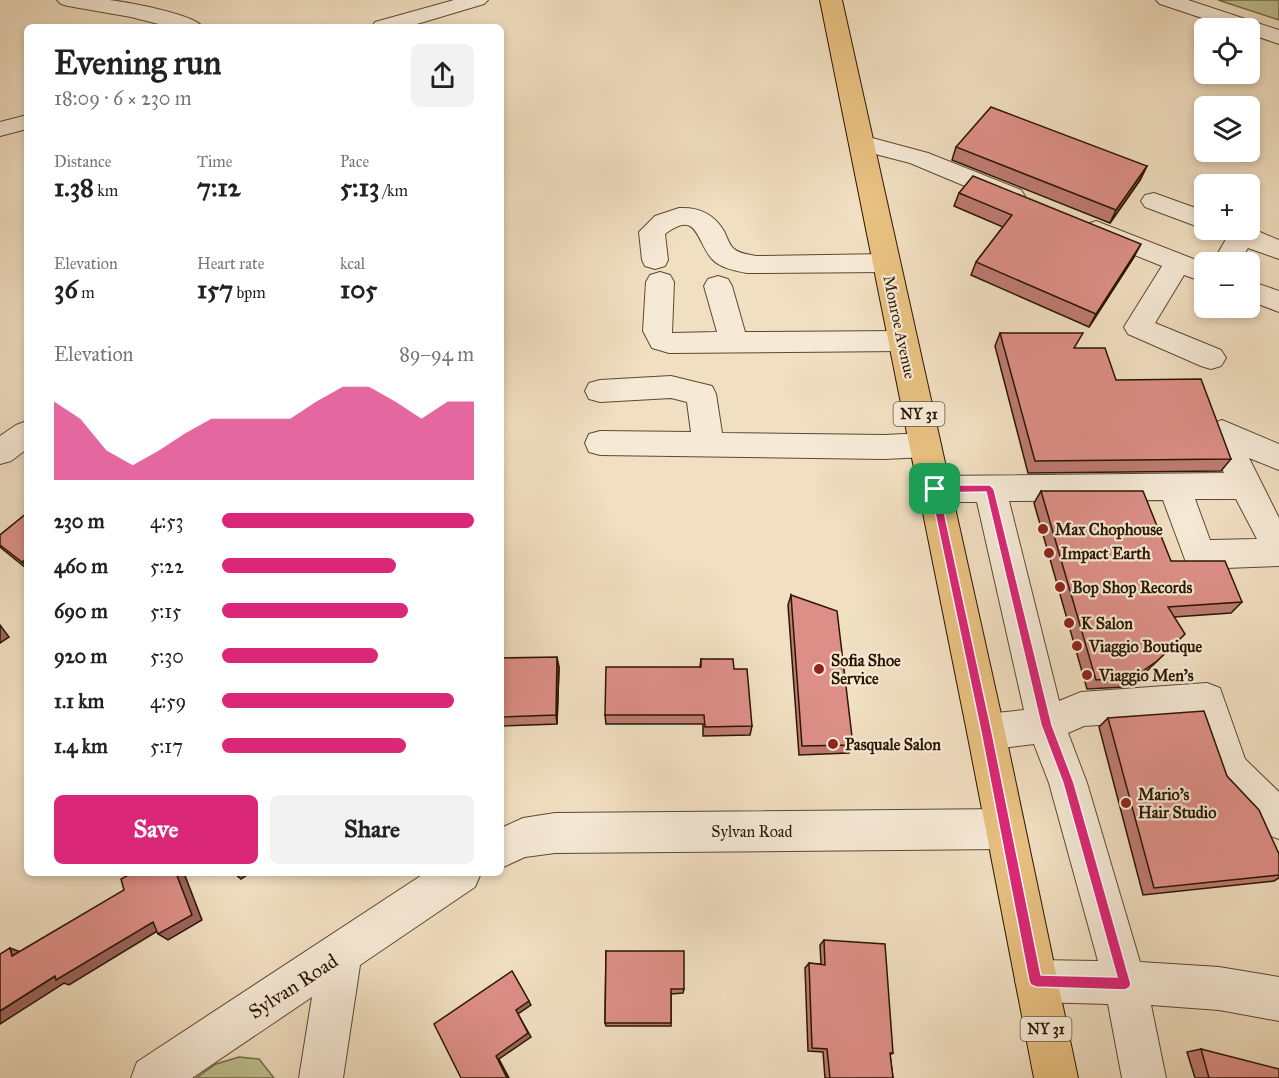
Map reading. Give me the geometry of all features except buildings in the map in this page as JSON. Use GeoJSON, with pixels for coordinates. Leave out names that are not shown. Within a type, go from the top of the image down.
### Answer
{"type":"FeatureCollection","features":[{"type":"Feature","properties":{"kind":"main road","name":"Monroe Avenue"},"geometry":{"type":"LineString","coordinates":[[831,0],[987,732],[1056,1078]]}},
{"type":"Feature","properties":{"kind":"street"},"geometry":{"type":"LineString","coordinates":[[68,0],[131,11],[181,24]]}},
{"type":"Feature","properties":{"kind":"street"},"geometry":{"type":"LineString","coordinates":[[393,24],[477,0]]}},
{"type":"Feature","properties":{"kind":"street"},"geometry":{"type":"LineString","coordinates":[[1167,0],[1273,30]]}},
{"type":"Feature","properties":{"kind":"street"},"geometry":{"type":"LineString","coordinates":[[0,129],[24,123]]}},
{"type":"Feature","properties":{"kind":"street"},"geometry":{"type":"LineString","coordinates":[[861,143],[919,158],[1029,203]]}},
{"type":"Feature","properties":{"kind":"street"},"geometry":{"type":"LineString","coordinates":[[1154,201],[1194,217]]}},
{"type":"Feature","properties":{"kind":"street"},"geometry":{"type":"LineString","coordinates":[[887,263],[756,265],[736,261],[723,254],[708,227],[691,217],[671,218],[652,232],[657,271],[657,332],[662,341],[669,343],[903,341]]}},
{"type":"Feature","properties":{"kind":"street"},"geometry":{"type":"LineString","coordinates":[[1071,220],[1194,269]]}},
{"type":"Feature","properties":{"kind":"street"},"geometry":{"type":"LineString","coordinates":[[1254,240],[1279,250]]}},
{"type":"Feature","properties":{"kind":"street"},"geometry":{"type":"LineString","coordinates":[[1178,262],[1138,327],[1211,358]]}},
{"type":"Feature","properties":{"kind":"street"},"geometry":{"type":"LineString","coordinates":[[718,286],[734,343]]}},
{"type":"Feature","properties":{"kind":"street"},"geometry":{"type":"LineString","coordinates":[[1260,295],[1279,302]]}},
{"type":"Feature","properties":{"kind":"street"},"geometry":{"type":"LineString","coordinates":[[600,391],[671,387],[701,394],[708,444]]}},
{"type":"Feature","properties":{"kind":"street"},"geometry":{"type":"LineString","coordinates":[[1175,487],[1199,555],[1279,550],[1245,486],[1222,432],[1279,458]]}},
{"type":"Feature","properties":{"kind":"street"},"geometry":{"type":"LineString","coordinates":[[0,452],[24,435]]}},
{"type":"Feature","properties":{"kind":"street"},"geometry":{"type":"LineString","coordinates":[[600,443],[884,447],[926,445]]}},
{"type":"Feature","properties":{"kind":"street"},"geometry":{"type":"LineString","coordinates":[[935,489],[1245,486]]}},
{"type":"Feature","properties":{"kind":"street"},"geometry":{"type":"LineString","coordinates":[[990,489],[1046,725],[1068,783],[1125,984],[1144,1078]]}},
{"type":"Feature","properties":{"kind":"street"},"geometry":{"type":"LineString","coordinates":[[987,732],[1046,725],[1081,709],[1207,700],[1230,770],[1279,820]]}},
{"type":"Feature","properties":{"kind":"street","name":"Sylvan Road"},"geometry":{"type":"LineString","coordinates":[[504,847],[524,838],[555,833],[1005,829]]}},
{"type":"Feature","properties":{"kind":"street","name":"Sylvan Road"},"geometry":{"type":"LineString","coordinates":[[153,1078],[457,876]]}},
{"type":"Feature","properties":{"kind":"street"},"geometry":{"type":"LineString","coordinates":[[321,1078],[340,955]]}},
{"type":"Feature","properties":{"kind":"street"},"geometry":{"type":"LineString","coordinates":[[1036,981],[1196,985],[1244,991],[1279,999]]}},
{"type":"Feature","properties":{"kind":"green space"},"geometry":{"type":"Polygon","coordinates":[[[1218,0],[1279,0],[1279,20],[1218,0]]]}},
{"type":"Feature","properties":{"kind":"green space"},"geometry":{"type":"Polygon","coordinates":[[[239,1057],[259,1059],[274,1078],[196,1078],[216,1064],[239,1057]]]}},
{"type":"Feature","properties":{"kind":"place","name":"Max Chophouse"},"geometry":{"type":"Point","coordinates":[1043,529]}},
{"type":"Feature","properties":{"kind":"place","name":"Impact Earth"},"geometry":{"type":"Point","coordinates":[1049,553]}},
{"type":"Feature","properties":{"kind":"place","name":"Bop Shop Records"},"geometry":{"type":"Point","coordinates":[1060,587]}},
{"type":"Feature","properties":{"kind":"place","name":"K Salon"},"geometry":{"type":"Point","coordinates":[1069,623]}},
{"type":"Feature","properties":{"kind":"place","name":"Viaggio Boutique"},"geometry":{"type":"Point","coordinates":[1077,646]}},
{"type":"Feature","properties":{"kind":"place","name":"Sofia Shoe Service"},"geometry":{"type":"Point","coordinates":[819,669]}},
{"type":"Feature","properties":{"kind":"place","name":"Viaggio Men's"},"geometry":{"type":"Point","coordinates":[1087,675]}},
{"type":"Feature","properties":{"kind":"place","name":"Pasquale Salon"},"geometry":{"type":"Point","coordinates":[833,744]}},
{"type":"Feature","properties":{"kind":"place","name":"Mario's Hair Studio"},"geometry":{"type":"Point","coordinates":[1126,803]}},
{"type":"Feature","properties":{"kind":"route"},"geometry":{"type":"LineString","coordinates":[[935,489],[990,489],[1046,725],[1068,783],[1125,984],[1036,981],[987,732],[935,489]]}}]}
